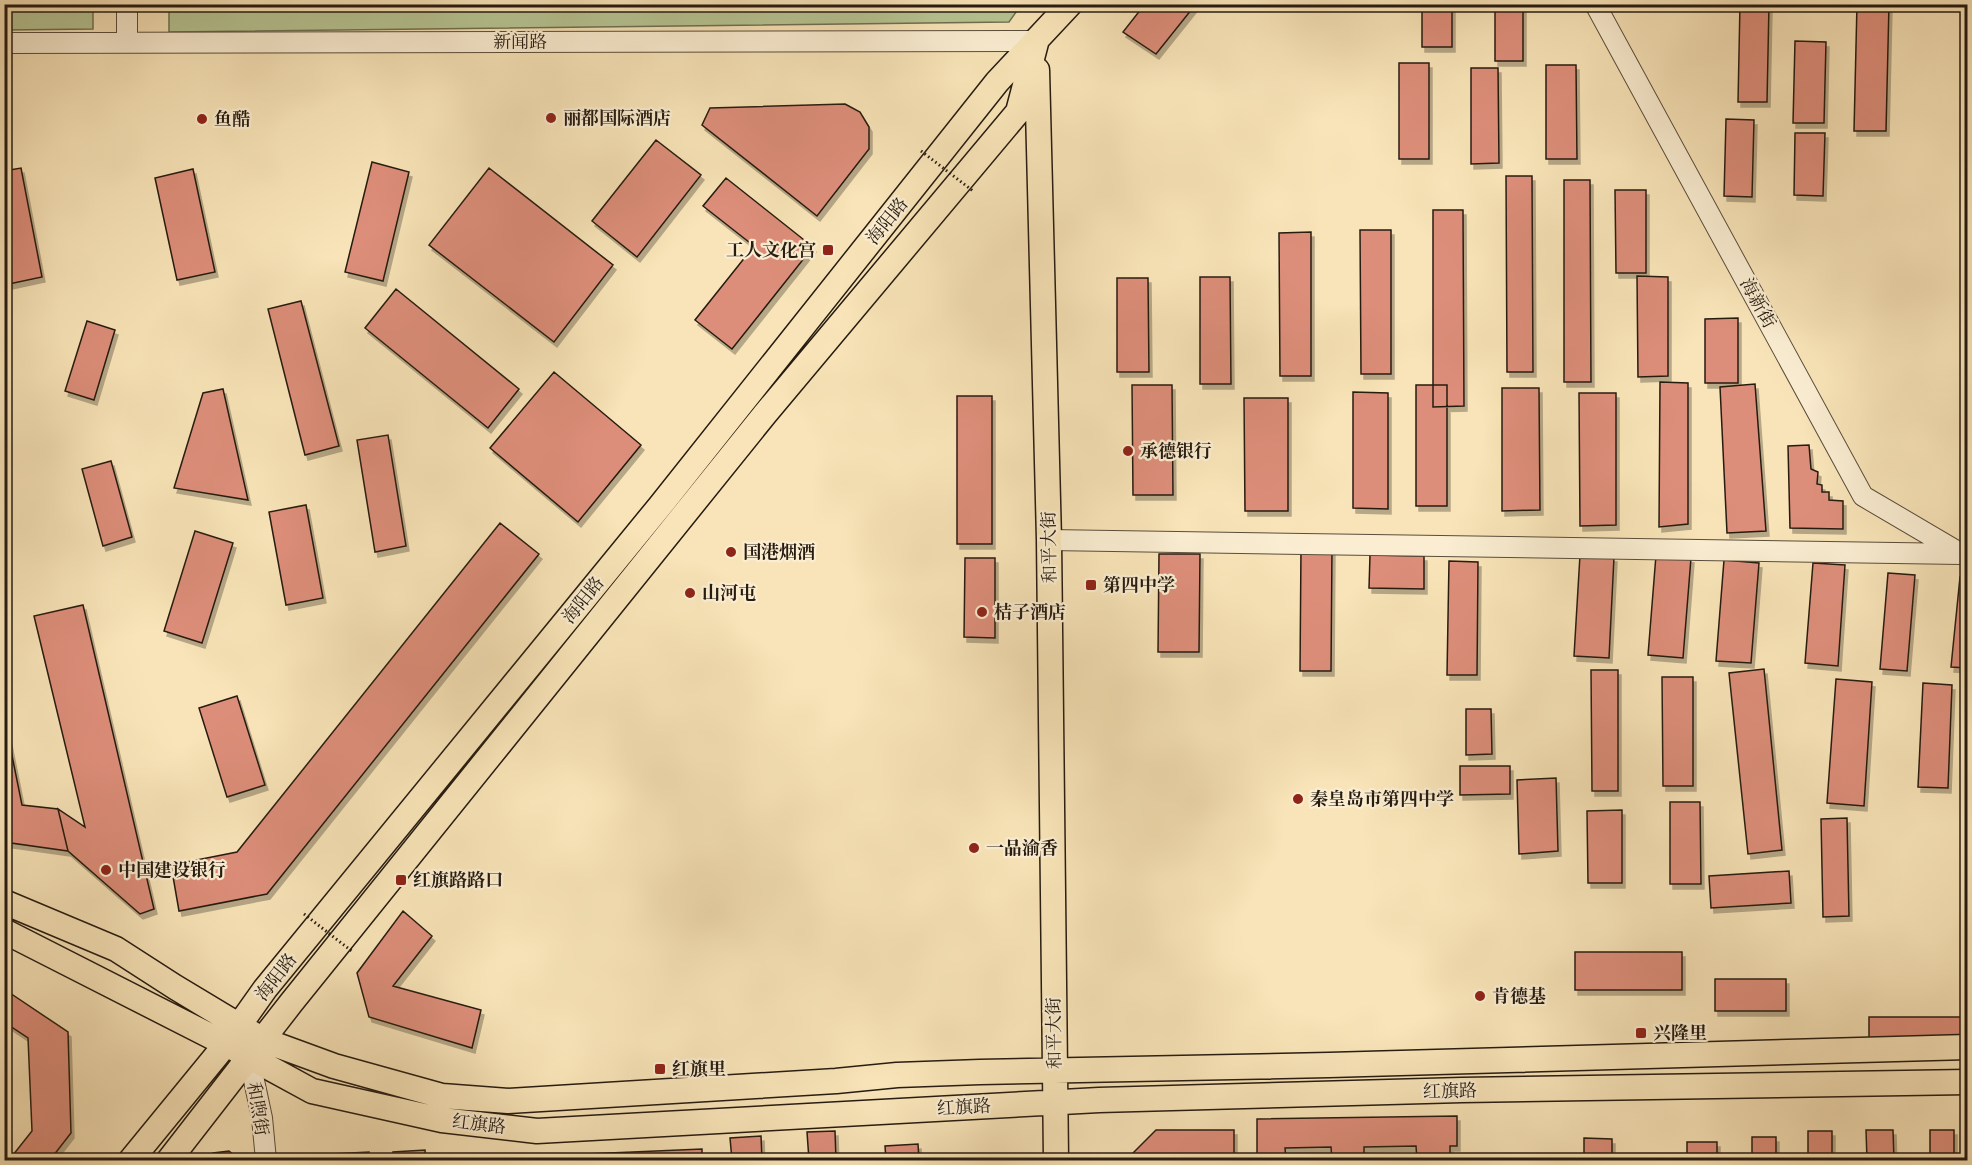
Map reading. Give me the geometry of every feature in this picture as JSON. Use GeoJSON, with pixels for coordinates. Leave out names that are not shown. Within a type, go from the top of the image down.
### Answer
{"type":"FeatureCollection","features":[{"type":"Feature","properties":{"kind":"main road","name":"海阳路"},"geometry":{"type":"LineString","coordinates":[[131,1161],[232,1035],[265,989],[660,506],[997,82],[1070,4]]}},
{"type":"Feature","properties":{"kind":"main road","name":"海阳路"},"geometry":{"type":"LineString","coordinates":[[169,1161],[256,1048],[765,414],[1018,112],[1036,41]]}},
{"type":"Feature","properties":{"kind":"main road","name":"和平大街"},"geometry":{"type":"LineString","coordinates":[[1036,41],[1049,540],[1056,1161]]}},
{"type":"Feature","properties":{"kind":"main road"},"geometry":{"type":"LineString","coordinates":[[4,902],[116,949],[232,1035]]}},
{"type":"Feature","properties":{"kind":"main road"},"geometry":{"type":"LineString","coordinates":[[4,931],[256,1048],[334,1066],[442,1096],[508,1101],[836,1081],[897,1075],[1968,1047]]}},
{"type":"Feature","properties":{"kind":"main road","name":"红旗路"},"geometry":{"type":"LineString","coordinates":[[256,1048],[312,1091],[442,1120],[537,1131],[1056,1103],[1474,1090],[1968,1082]]}},
{"type":"Feature","properties":{"kind":"street"},"geometry":{"type":"LineString","coordinates":[[127,4],[127,42]]}},
{"type":"Feature","properties":{"kind":"street","name":"海新街"},"geometry":{"type":"LineString","coordinates":[[1595,4],[1863,496],[1964,555]]}},
{"type":"Feature","properties":{"kind":"street","name":"新闻路"},"geometry":{"type":"LineString","coordinates":[[4,43],[1036,41]]}},
{"type":"Feature","properties":{"kind":"street"},"geometry":{"type":"LineString","coordinates":[[1049,540],[1964,555]]}},
{"type":"Feature","properties":{"kind":"street","name":"和煦街"},"geometry":{"type":"LineString","coordinates":[[256,1048],[266,1161]]}},
{"type":"Feature","properties":{"kind":"path"},"geometry":{"type":"LineString","coordinates":[[921,151],[973,191]]}},
{"type":"Feature","properties":{"kind":"path"},"geometry":{"type":"LineString","coordinates":[[304,914],[353,952]]}},
{"type":"Feature","properties":{"kind":"green space"},"geometry":{"type":"Polygon","coordinates":[[[169,4],[1021,5],[1009,22],[169,32],[169,4]]]}},
{"type":"Feature","properties":{"kind":"green space"},"geometry":{"type":"Polygon","coordinates":[[[4,5],[93,5],[93,29],[5,30],[4,5]]]}},
{"type":"Feature","properties":{"kind":"building"},"geometry":{"type":"Polygon","coordinates":[[[1145,4],[1196,4],[1156,54],[1123,32],[1145,4]]]}},
{"type":"Feature","properties":{"kind":"building"},"geometry":{"type":"Polygon","coordinates":[[[1422,4],[1452,4],[1452,47],[1422,47],[1422,4]]]}},
{"type":"Feature","properties":{"kind":"building"},"geometry":{"type":"Polygon","coordinates":[[[1495,4],[1523,4],[1523,61],[1495,61],[1495,4]]]}},
{"type":"Feature","properties":{"kind":"building"},"geometry":{"type":"Polygon","coordinates":[[[1740,4],[1769,4],[1767,102],[1738,102],[1740,4]]]}},
{"type":"Feature","properties":{"kind":"building"},"geometry":{"type":"Polygon","coordinates":[[[1857,4],[1889,4],[1886,131],[1854,131],[1857,4]]]}},
{"type":"Feature","properties":{"kind":"building"},"geometry":{"type":"Polygon","coordinates":[[[1795,41],[1826,42],[1824,123],[1793,123],[1795,41]]]}},
{"type":"Feature","properties":{"kind":"building"},"geometry":{"type":"Polygon","coordinates":[[[1399,63],[1429,63],[1429,159],[1399,159],[1399,63]]]}},
{"type":"Feature","properties":{"kind":"building"},"geometry":{"type":"Polygon","coordinates":[[[1546,65],[1576,65],[1577,159],[1546,159],[1546,65]]]}},
{"type":"Feature","properties":{"kind":"building"},"geometry":{"type":"Polygon","coordinates":[[[1471,68],[1498,68],[1499,163],[1471,164],[1471,68]]]}},
{"type":"Feature","properties":{"kind":"building"},"geometry":{"type":"Polygon","coordinates":[[[845,104],[860,112],[869,127],[869,149],[817,216],[702,125],[710,108],[845,104]]]}},
{"type":"Feature","properties":{"kind":"building"},"geometry":{"type":"Polygon","coordinates":[[[1726,119],[1754,120],[1752,197],[1724,196],[1726,119]]]}},
{"type":"Feature","properties":{"kind":"building"},"geometry":{"type":"Polygon","coordinates":[[[1795,133],[1825,133],[1823,196],[1794,195],[1795,133]]]}},
{"type":"Feature","properties":{"kind":"building"},"geometry":{"type":"Polygon","coordinates":[[[656,140],[701,175],[637,257],[592,221],[656,140]]]}},
{"type":"Feature","properties":{"kind":"building"},"geometry":{"type":"Polygon","coordinates":[[[372,162],[409,172],[383,281],[345,272],[372,162]]]}},
{"type":"Feature","properties":{"kind":"building"},"geometry":{"type":"Polygon","coordinates":[[[21,168],[42,277],[4,285],[4,171],[21,168]]]}},
{"type":"Feature","properties":{"kind":"building"},"geometry":{"type":"Polygon","coordinates":[[[489,168],[613,265],[554,342],[429,245],[489,168]]]}},
{"type":"Feature","properties":{"kind":"building"},"geometry":{"type":"Polygon","coordinates":[[[193,169],[215,272],[177,280],[155,178],[193,169]]]}},
{"type":"Feature","properties":{"kind":"building"},"geometry":{"type":"Polygon","coordinates":[[[1506,176],[1532,176],[1533,372],[1507,372],[1506,176]]]}},
{"type":"Feature","properties":{"kind":"building"},"geometry":{"type":"Polygon","coordinates":[[[726,178],[813,247],[732,349],[695,320],[754,246],[703,206],[726,178]]]}},
{"type":"Feature","properties":{"kind":"building"},"geometry":{"type":"Polygon","coordinates":[[[1564,180],[1590,180],[1591,382],[1564,382],[1564,180]]]}},
{"type":"Feature","properties":{"kind":"building"},"geometry":{"type":"Polygon","coordinates":[[[1615,190],[1646,190],[1646,273],[1616,273],[1615,190]]]}},
{"type":"Feature","properties":{"kind":"building"},"geometry":{"type":"Polygon","coordinates":[[[1433,210],[1463,210],[1464,406],[1433,407],[1433,210]]]}},
{"type":"Feature","properties":{"kind":"building"},"geometry":{"type":"Polygon","coordinates":[[[1360,230],[1391,230],[1391,374],[1361,374],[1360,230]]]}},
{"type":"Feature","properties":{"kind":"building"},"geometry":{"type":"Polygon","coordinates":[[[1311,232],[1311,376],[1280,376],[1279,233],[1311,232]]]}},
{"type":"Feature","properties":{"kind":"building"},"geometry":{"type":"Polygon","coordinates":[[[1637,276],[1668,277],[1668,376],[1638,377],[1637,276]]]}},
{"type":"Feature","properties":{"kind":"building"},"geometry":{"type":"Polygon","coordinates":[[[1200,277],[1230,277],[1231,384],[1200,384],[1200,277]]]}},
{"type":"Feature","properties":{"kind":"building"},"geometry":{"type":"Polygon","coordinates":[[[1117,278],[1148,278],[1149,372],[1117,372],[1117,278]]]}},
{"type":"Feature","properties":{"kind":"building"},"geometry":{"type":"Polygon","coordinates":[[[396,289],[519,389],[488,428],[365,328],[396,289]]]}},
{"type":"Feature","properties":{"kind":"building"},"geometry":{"type":"Polygon","coordinates":[[[301,301],[339,446],[305,455],[268,309],[301,301]]]}},
{"type":"Feature","properties":{"kind":"building"},"geometry":{"type":"Polygon","coordinates":[[[1738,318],[1738,383],[1705,383],[1705,319],[1738,318]]]}},
{"type":"Feature","properties":{"kind":"building"},"geometry":{"type":"Polygon","coordinates":[[[87,321],[115,330],[94,400],[65,391],[87,321]]]}},
{"type":"Feature","properties":{"kind":"building"},"geometry":{"type":"Polygon","coordinates":[[[554,372],[641,445],[578,522],[490,448],[554,372]]]}},
{"type":"Feature","properties":{"kind":"building"},"geometry":{"type":"Polygon","coordinates":[[[1660,382],[1688,383],[1688,524],[1659,527],[1660,382]]]}},
{"type":"Feature","properties":{"kind":"building"},"geometry":{"type":"Polygon","coordinates":[[[1755,384],[1766,531],[1727,533],[1720,387],[1755,384]]]}},
{"type":"Feature","properties":{"kind":"building"},"geometry":{"type":"Polygon","coordinates":[[[1132,385],[1172,385],[1173,495],[1133,495],[1132,385]]]}},
{"type":"Feature","properties":{"kind":"building"},"geometry":{"type":"Polygon","coordinates":[[[1416,385],[1447,385],[1447,506],[1416,506],[1416,385]]]}},
{"type":"Feature","properties":{"kind":"building"},"geometry":{"type":"Polygon","coordinates":[[[1502,388],[1539,388],[1540,510],[1502,511],[1502,388]]]}},
{"type":"Feature","properties":{"kind":"building"},"geometry":{"type":"Polygon","coordinates":[[[223,389],[248,500],[174,488],[203,393],[223,389]]]}},
{"type":"Feature","properties":{"kind":"building"},"geometry":{"type":"Polygon","coordinates":[[[1353,392],[1388,393],[1388,509],[1353,508],[1353,392]]]}},
{"type":"Feature","properties":{"kind":"building"},"geometry":{"type":"Polygon","coordinates":[[[1579,393],[1616,393],[1616,525],[1580,526],[1579,393]]]}},
{"type":"Feature","properties":{"kind":"building"},"geometry":{"type":"Polygon","coordinates":[[[957,396],[992,396],[992,544],[957,544],[957,396]]]}},
{"type":"Feature","properties":{"kind":"building"},"geometry":{"type":"Polygon","coordinates":[[[1244,398],[1288,398],[1288,511],[1245,511],[1244,398]]]}},
{"type":"Feature","properties":{"kind":"building"},"geometry":{"type":"Polygon","coordinates":[[[388,435],[406,546],[375,552],[357,440],[388,435]]]}},
{"type":"Feature","properties":{"kind":"building"},"geometry":{"type":"Polygon","coordinates":[[[1809,445],[1811,469],[1818,472],[1817,484],[1822,485],[1822,492],[1829,492],[1829,500],[1843,501],[1843,529],[1790,528],[1788,446],[1809,445]]]}},
{"type":"Feature","properties":{"kind":"building"},"geometry":{"type":"Polygon","coordinates":[[[111,461],[132,537],[103,546],[82,469],[111,461]]]}},
{"type":"Feature","properties":{"kind":"building"},"geometry":{"type":"Polygon","coordinates":[[[306,505],[323,598],[286,605],[269,512],[306,505]]]}},
{"type":"Feature","properties":{"kind":"building"},"geometry":{"type":"Polygon","coordinates":[[[500,523],[539,554],[267,894],[179,911],[171,865],[237,852],[500,523]]]}},
{"type":"Feature","properties":{"kind":"building"},"geometry":{"type":"Polygon","coordinates":[[[195,531],[233,543],[202,643],[164,631],[195,531]]]}},
{"type":"Feature","properties":{"kind":"building"},"geometry":{"type":"Polygon","coordinates":[[[1301,548],[1332,548],[1331,671],[1300,671],[1301,548]]]}},
{"type":"Feature","properties":{"kind":"building"},"geometry":{"type":"Polygon","coordinates":[[[1159,554],[1200,554],[1199,652],[1158,652],[1159,554]]]}},
{"type":"Feature","properties":{"kind":"building"},"geometry":{"type":"Polygon","coordinates":[[[1370,555],[1424,556],[1424,589],[1369,588],[1370,555]]]}},
{"type":"Feature","properties":{"kind":"building"},"geometry":{"type":"Polygon","coordinates":[[[1580,555],[1614,557],[1609,658],[1574,656],[1580,555]]]}},
{"type":"Feature","properties":{"kind":"building"},"geometry":{"type":"Polygon","coordinates":[[[1656,555],[1691,558],[1683,658],[1648,655],[1656,555]]]}},
{"type":"Feature","properties":{"kind":"building"},"geometry":{"type":"Polygon","coordinates":[[[965,558],[995,558],[995,638],[964,637],[965,558]]]}},
{"type":"Feature","properties":{"kind":"building"},"geometry":{"type":"Polygon","coordinates":[[[1724,560],[1759,563],[1751,663],[1716,661],[1724,560]]]}},
{"type":"Feature","properties":{"kind":"building"},"geometry":{"type":"Polygon","coordinates":[[[1449,561],[1478,562],[1477,675],[1447,675],[1449,561]]]}},
{"type":"Feature","properties":{"kind":"building"},"geometry":{"type":"Polygon","coordinates":[[[1813,563],[1845,565],[1838,666],[1805,663],[1813,563]]]}},
{"type":"Feature","properties":{"kind":"building"},"geometry":{"type":"Polygon","coordinates":[[[1888,573],[1915,575],[1907,671],[1880,669],[1888,573]]]}},
{"type":"Feature","properties":{"kind":"building"},"geometry":{"type":"Polygon","coordinates":[[[1960,577],[1968,578],[1968,668],[1951,667],[1960,577]]]}},
{"type":"Feature","properties":{"kind":"building"},"geometry":{"type":"Polygon","coordinates":[[[83,605],[154,909],[140,914],[68,851],[58,809],[85,827],[34,616],[83,605]]]}},
{"type":"Feature","properties":{"kind":"building"},"geometry":{"type":"Polygon","coordinates":[[[1764,669],[1782,850],[1748,854],[1729,673],[1764,669]]]}},
{"type":"Feature","properties":{"kind":"building"},"geometry":{"type":"Polygon","coordinates":[[[1591,670],[1618,670],[1618,791],[1592,791],[1591,670]]]}},
{"type":"Feature","properties":{"kind":"building"},"geometry":{"type":"Polygon","coordinates":[[[1662,677],[1693,677],[1693,786],[1663,786],[1662,677]]]}},
{"type":"Feature","properties":{"kind":"building"},"geometry":{"type":"Polygon","coordinates":[[[1836,679],[1872,682],[1864,806],[1827,803],[1836,679]]]}},
{"type":"Feature","properties":{"kind":"building"},"geometry":{"type":"Polygon","coordinates":[[[1923,683],[1952,685],[1948,788],[1918,787],[1923,683]]]}},
{"type":"Feature","properties":{"kind":"building"},"geometry":{"type":"Polygon","coordinates":[[[237,696],[265,785],[227,797],[199,708],[237,696]]]}},
{"type":"Feature","properties":{"kind":"building"},"geometry":{"type":"Polygon","coordinates":[[[1466,709],[1491,709],[1492,754],[1466,755],[1466,709]]]}},
{"type":"Feature","properties":{"kind":"building"},"geometry":{"type":"Polygon","coordinates":[[[4,716],[22,805],[58,809],[68,851],[4,842],[4,716]]]}},
{"type":"Feature","properties":{"kind":"building"},"geometry":{"type":"Polygon","coordinates":[[[1460,766],[1510,766],[1510,794],[1460,795],[1460,766]]]}},
{"type":"Feature","properties":{"kind":"building"},"geometry":{"type":"Polygon","coordinates":[[[1556,778],[1558,851],[1519,854],[1517,780],[1556,778]]]}},
{"type":"Feature","properties":{"kind":"building"},"geometry":{"type":"Polygon","coordinates":[[[1670,802],[1700,802],[1701,884],[1670,884],[1670,802]]]}},
{"type":"Feature","properties":{"kind":"building"},"geometry":{"type":"Polygon","coordinates":[[[1622,810],[1622,883],[1588,883],[1587,811],[1622,810]]]}},
{"type":"Feature","properties":{"kind":"building"},"geometry":{"type":"Polygon","coordinates":[[[1847,818],[1849,916],[1823,917],[1821,819],[1847,818]]]}},
{"type":"Feature","properties":{"kind":"building"},"geometry":{"type":"Polygon","coordinates":[[[1789,871],[1791,903],[1711,908],[1709,876],[1789,871]]]}},
{"type":"Feature","properties":{"kind":"building"},"geometry":{"type":"Polygon","coordinates":[[[403,911],[432,936],[393,986],[481,1010],[472,1048],[369,1017],[357,973],[403,911]]]}},
{"type":"Feature","properties":{"kind":"building"},"geometry":{"type":"Polygon","coordinates":[[[1575,952],[1682,952],[1682,990],[1575,990],[1575,952]]]}},
{"type":"Feature","properties":{"kind":"building"},"geometry":{"type":"Polygon","coordinates":[[[1715,979],[1786,979],[1786,1011],[1715,1011],[1715,979]]]}},
{"type":"Feature","properties":{"kind":"building"},"geometry":{"type":"Polygon","coordinates":[[[4,989],[68,1032],[71,1133],[50,1160],[9,1160],[32,1131],[28,1038],[4,1022],[4,989]]]}},
{"type":"Feature","properties":{"kind":"building"},"geometry":{"type":"Polygon","coordinates":[[[1869,1017],[1968,1017],[1968,1038],[1869,1038],[1869,1017]]]}},
{"type":"Feature","properties":{"kind":"building"},"geometry":{"type":"Polygon","coordinates":[[[1457,1116],[1457,1146],[1450,1146],[1450,1160],[1417,1160],[1416,1146],[1364,1147],[1364,1160],[1332,1160],[1331,1147],[1285,1148],[1286,1160],[1257,1160],[1257,1119],[1457,1116]]]}},
{"type":"Feature","properties":{"kind":"building"},"geometry":{"type":"Polygon","coordinates":[[[1156,1130],[1234,1130],[1234,1160],[1128,1160],[1156,1130]]]}},
{"type":"Feature","properties":{"kind":"building"},"geometry":{"type":"Polygon","coordinates":[[[1866,1130],[1893,1130],[1894,1160],[1867,1160],[1866,1130]]]}},
{"type":"Feature","properties":{"kind":"building"},"geometry":{"type":"Polygon","coordinates":[[[1930,1130],[1954,1130],[1954,1160],[1930,1160],[1930,1130]]]}},
{"type":"Feature","properties":{"kind":"building"},"geometry":{"type":"Polygon","coordinates":[[[835,1131],[836,1160],[809,1160],[807,1132],[835,1131]]]}},
{"type":"Feature","properties":{"kind":"building"},"geometry":{"type":"Polygon","coordinates":[[[1808,1131],[1832,1131],[1832,1160],[1808,1160],[1808,1131]]]}},
{"type":"Feature","properties":{"kind":"building"},"geometry":{"type":"Polygon","coordinates":[[[761,1136],[762,1160],[732,1160],[730,1138],[761,1136]]]}},
{"type":"Feature","properties":{"kind":"building"},"geometry":{"type":"Polygon","coordinates":[[[1752,1137],[1776,1137],[1776,1160],[1752,1160],[1752,1137]]]}},
{"type":"Feature","properties":{"kind":"building"},"geometry":{"type":"Polygon","coordinates":[[[1584,1138],[1612,1139],[1612,1160],[1584,1160],[1584,1138]]]}},
{"type":"Feature","properties":{"kind":"building"},"geometry":{"type":"Polygon","coordinates":[[[1687,1142],[1717,1142],[1717,1160],[1687,1160],[1687,1142]]]}},
{"type":"Feature","properties":{"kind":"building"},"geometry":{"type":"Polygon","coordinates":[[[918,1144],[919,1160],[886,1160],[885,1146],[918,1144]]]}},
{"type":"Feature","properties":{"kind":"building"},"geometry":{"type":"Polygon","coordinates":[[[702,1149],[702,1160],[564,1160],[563,1155],[702,1149]]]}},
{"type":"Feature","properties":{"kind":"building"},"geometry":{"type":"Polygon","coordinates":[[[425,1150],[426,1160],[394,1160],[393,1152],[425,1150]]]}},
{"type":"Feature","properties":{"kind":"building"},"geometry":{"type":"Polygon","coordinates":[[[229,1151],[240,1160],[207,1160],[213,1153],[229,1151]]]}},
{"type":"Feature","properties":{"kind":"building"},"geometry":{"type":"Polygon","coordinates":[[[369,1152],[369,1160],[312,1160],[312,1155],[369,1152]]]}},
{"type":"Feature","properties":{"kind":"place","name":"丽都国际酒店"},"geometry":{"type":"Point","coordinates":[551,118]}},
{"type":"Feature","properties":{"kind":"place","name":"鱼酷"},"geometry":{"type":"Point","coordinates":[202,119]}},
{"type":"Feature","properties":{"kind":"place","name":"工人文化宫"},"geometry":{"type":"Point","coordinates":[828,250]}},
{"type":"Feature","properties":{"kind":"place","name":"承德银行"},"geometry":{"type":"Point","coordinates":[1128,451]}},
{"type":"Feature","properties":{"kind":"place","name":"国港烟酒"},"geometry":{"type":"Point","coordinates":[731,552]}},
{"type":"Feature","properties":{"kind":"place","name":"第四中学"},"geometry":{"type":"Point","coordinates":[1091,585]}},
{"type":"Feature","properties":{"kind":"place","name":"山河屯"},"geometry":{"type":"Point","coordinates":[690,593]}},
{"type":"Feature","properties":{"kind":"place","name":"桔子酒店"},"geometry":{"type":"Point","coordinates":[982,612]}},
{"type":"Feature","properties":{"kind":"place","name":"秦皇岛市第四中学"},"geometry":{"type":"Point","coordinates":[1298,799]}},
{"type":"Feature","properties":{"kind":"place","name":"一品渝香"},"geometry":{"type":"Point","coordinates":[974,848]}},
{"type":"Feature","properties":{"kind":"place","name":"中国建设银行"},"geometry":{"type":"Point","coordinates":[106,870]}},
{"type":"Feature","properties":{"kind":"place","name":"红旗路路口"},"geometry":{"type":"Point","coordinates":[401,880]}},
{"type":"Feature","properties":{"kind":"place","name":"肯德基"},"geometry":{"type":"Point","coordinates":[1480,996]}},
{"type":"Feature","properties":{"kind":"place","name":"兴隆里"},"geometry":{"type":"Point","coordinates":[1641,1033]}},
{"type":"Feature","properties":{"kind":"place","name":"红旗里"},"geometry":{"type":"Point","coordinates":[660,1069]}}]}
